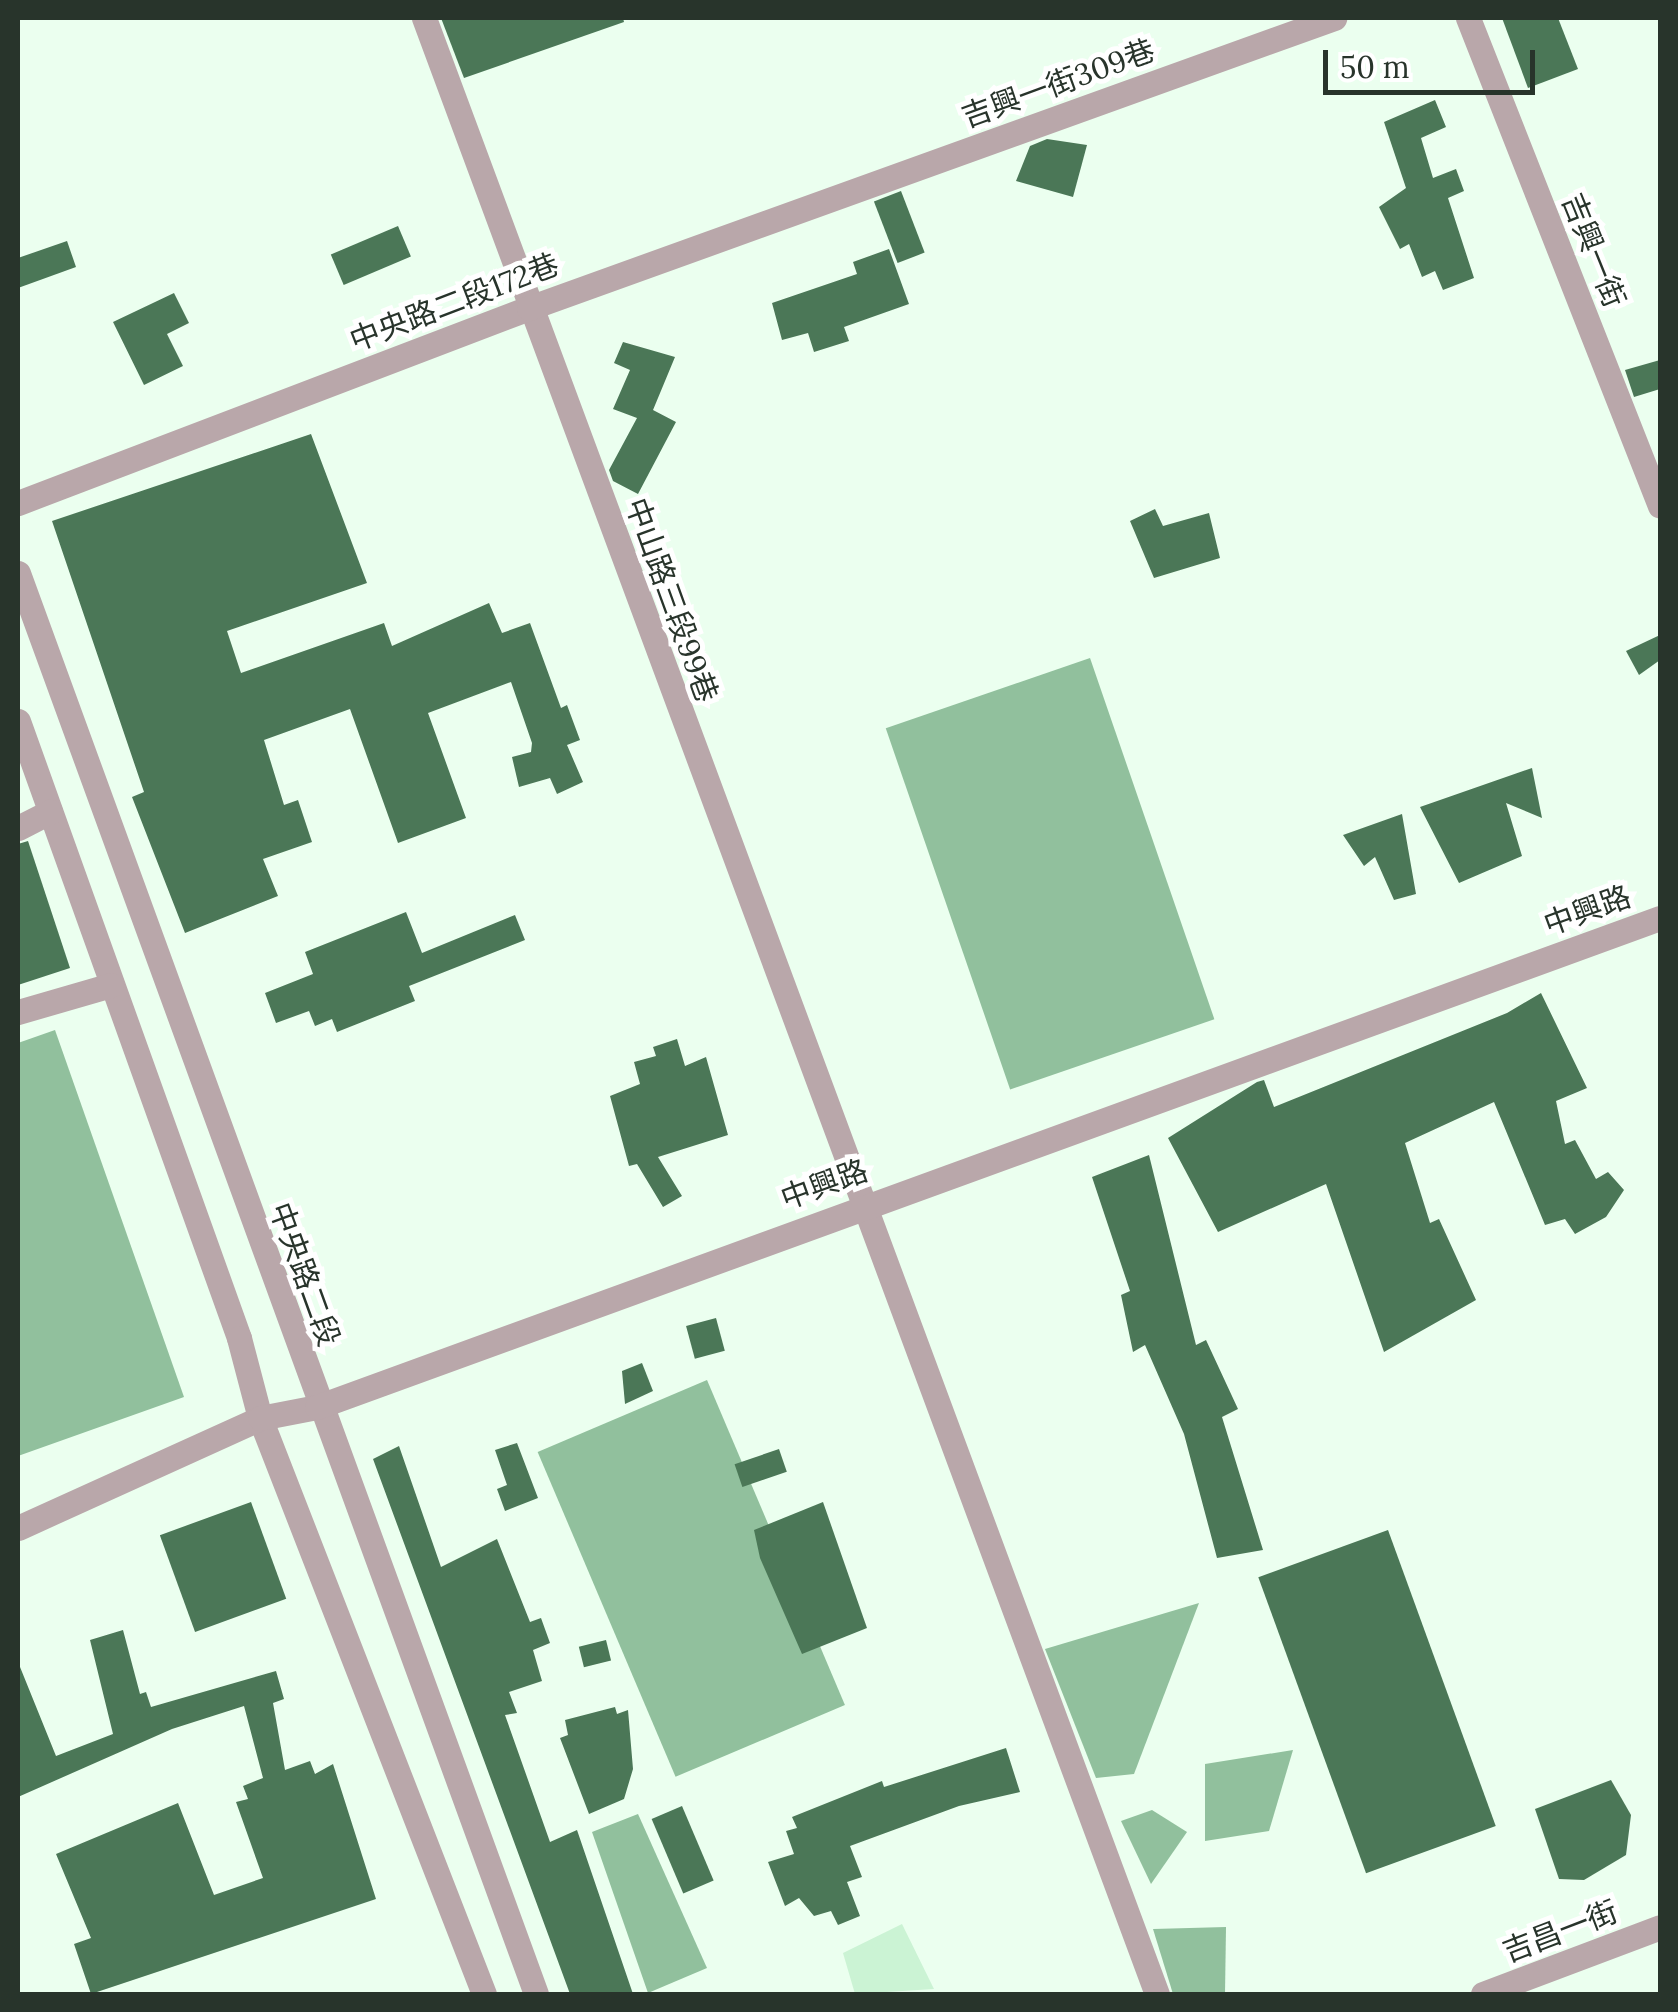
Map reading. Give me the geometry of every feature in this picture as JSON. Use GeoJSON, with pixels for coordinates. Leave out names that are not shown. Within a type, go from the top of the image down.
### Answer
{"type":"FeatureCollection","features":[{"type":"Feature","properties":{"kind":"street","name":"中山路三段99巷"},"geometry":{"type":"LineString","coordinates":[[424,18],[860,1205],[1156,1994]]}},
{"type":"Feature","properties":{"kind":"street","name":"吉興一街309巷"},"geometry":{"type":"LineString","coordinates":[[917,169],[1334,18]]}},
{"type":"Feature","properties":{"kind":"street","name":"吉興一街"},"geometry":{"type":"LineString","coordinates":[[1468,18],[1660,506]]}},
{"type":"Feature","properties":{"kind":"street","name":"中央路二段172巷"},"geometry":{"type":"LineString","coordinates":[[18,503],[529,308],[917,169]]}},
{"type":"Feature","properties":{"kind":"street","name":"中央路二段"},"geometry":{"type":"LineString","coordinates":[[18,573],[317,1407],[536,1994]]}},
{"type":"Feature","properties":{"kind":"street"},"geometry":{"type":"LineString","coordinates":[[18,721],[239,1338],[260,1418],[484,1994]]}},
{"type":"Feature","properties":{"kind":"street"},"geometry":{"type":"LineString","coordinates":[[18,828],[50,812]]}},
{"type":"Feature","properties":{"kind":"street","name":"中興路"},"geometry":{"type":"LineString","coordinates":[[18,1528],[260,1418],[317,1407],[860,1205],[1660,918]]}},
{"type":"Feature","properties":{"kind":"street"},"geometry":{"type":"LineString","coordinates":[[18,1012],[110,985]]}},
{"type":"Feature","properties":{"kind":"street","name":"吉昌一街"},"geometry":{"type":"LineString","coordinates":[[1483,1994],[1660,1927]]}},
{"type":"Feature","properties":{"kind":"green space"},"geometry":{"type":"Polygon","coordinates":[[[1090,658],[1214,1019],[1010,1090],[886,728],[1090,658]]]}},
{"type":"Feature","properties":{"kind":"green space"},"geometry":{"type":"Polygon","coordinates":[[[55,1030],[184,1397],[18,1456],[18,1043],[55,1030]]]}},
{"type":"Feature","properties":{"kind":"green space"},"geometry":{"type":"Polygon","coordinates":[[[707,1380],[845,1705],[676,1777],[538,1452],[707,1380]]]}},
{"type":"Feature","properties":{"kind":"green space"},"geometry":{"type":"Polygon","coordinates":[[[1199,1603],[1134,1774],[1096,1778],[1045,1649],[1199,1603]]]}},
{"type":"Feature","properties":{"kind":"green space"},"geometry":{"type":"Polygon","coordinates":[[[1293,1750],[1269,1831],[1205,1841],[1205,1764],[1293,1750]]]}},
{"type":"Feature","properties":{"kind":"green space"},"geometry":{"type":"Polygon","coordinates":[[[1152,1810],[1187,1832],[1151,1884],[1121,1821],[1152,1810]]]}},
{"type":"Feature","properties":{"kind":"green space"},"geometry":{"type":"Polygon","coordinates":[[[638,1814],[707,1968],[648,1993],[592,1832],[638,1814]]]}},
{"type":"Feature","properties":{"kind":"green space"},"geometry":{"type":"Polygon","coordinates":[[[902,1924],[934,1989],[855,1994],[843,1953],[902,1924]]]}},
{"type":"Feature","properties":{"kind":"green space"},"geometry":{"type":"Polygon","coordinates":[[[1226,1927],[1225,1994],[1173,1994],[1153,1929],[1226,1927]]]}},
{"type":"Feature","properties":{"kind":"building"},"geometry":{"type":"Polygon","coordinates":[[[441,18],[623,18],[624,22],[464,78],[441,18]]]}},
{"type":"Feature","properties":{"kind":"building"},"geometry":{"type":"Polygon","coordinates":[[[1502,18],[1558,18],[1578,69],[1528,88],[1502,18]]]}},
{"type":"Feature","properties":{"kind":"building"},"geometry":{"type":"Polygon","coordinates":[[[1435,100],[1446,127],[1421,138],[1433,178],[1456,169],[1464,191],[1448,198],[1474,278],[1443,290],[1435,271],[1422,277],[1409,244],[1400,249],[1379,207],[1406,188],[1384,122],[1435,100]]]}},
{"type":"Feature","properties":{"kind":"building"},"geometry":{"type":"Polygon","coordinates":[[[1047,139],[1087,145],[1073,197],[1016,181],[1030,146],[1047,139]]]}},
{"type":"Feature","properties":{"kind":"building"},"geometry":{"type":"Polygon","coordinates":[[[901,191],[925,253],[898,263],[874,201],[901,191]]]}},
{"type":"Feature","properties":{"kind":"building"},"geometry":{"type":"Polygon","coordinates":[[[398,226],[411,256],[344,285],[331,255],[398,226]]]}},
{"type":"Feature","properties":{"kind":"building"},"geometry":{"type":"Polygon","coordinates":[[[67,241],[76,267],[18,288],[18,258],[67,241]]]}},
{"type":"Feature","properties":{"kind":"building"},"geometry":{"type":"Polygon","coordinates":[[[889,249],[909,304],[844,327],[849,341],[814,352],[808,333],[782,340],[772,303],[857,274],[853,262],[889,249]]]}},
{"type":"Feature","properties":{"kind":"building"},"geometry":{"type":"Polygon","coordinates":[[[174,293],[189,323],[167,334],[183,366],[144,385],[113,322],[174,293]]]}},
{"type":"Feature","properties":{"kind":"building"},"geometry":{"type":"Polygon","coordinates":[[[623,342],[675,357],[653,410],[676,422],[638,494],[613,481],[609,470],[637,418],[613,409],[630,370],[614,363],[623,342]]]}},
{"type":"Feature","properties":{"kind":"building"},"geometry":{"type":"Polygon","coordinates":[[[1660,360],[1660,389],[1634,397],[1625,370],[1660,360]]]}},
{"type":"Feature","properties":{"kind":"building"},"geometry":{"type":"Polygon","coordinates":[[[311,434],[367,583],[227,631],[241,673],[384,623],[392,646],[489,603],[502,633],[530,623],[561,708],[567,705],[580,740],[567,745],[583,782],[557,794],[550,778],[519,787],[512,757],[531,752],[532,743],[511,682],[428,713],[466,818],[398,843],[350,709],[264,740],[284,805],[298,800],[312,842],[263,859],[278,896],[185,933],[132,797],[144,792],[52,521],[311,434]]]}},
{"type":"Feature","properties":{"kind":"building"},"geometry":{"type":"Polygon","coordinates":[[[1155,509],[1163,526],[1209,513],[1220,558],[1154,578],[1130,521],[1155,509]]]}},
{"type":"Feature","properties":{"kind":"building"},"geometry":{"type":"Polygon","coordinates":[[[1660,635],[1660,660],[1639,675],[1626,651],[1660,635]]]}},
{"type":"Feature","properties":{"kind":"building"},"geometry":{"type":"Polygon","coordinates":[[[1532,768],[1542,818],[1506,803],[1522,856],[1459,883],[1420,807],[1532,768]]]}},
{"type":"Feature","properties":{"kind":"building"},"geometry":{"type":"Polygon","coordinates":[[[1402,814],[1416,894],[1394,900],[1375,857],[1364,866],[1343,835],[1402,814]]]}},
{"type":"Feature","properties":{"kind":"building"},"geometry":{"type":"Polygon","coordinates":[[[28,841],[70,968],[18,985],[18,844],[28,841]]]}},
{"type":"Feature","properties":{"kind":"building"},"geometry":{"type":"Polygon","coordinates":[[[406,912],[422,953],[515,915],[525,940],[409,986],[415,1001],[337,1032],[332,1019],[315,1026],[309,1011],[276,1023],[265,993],[313,974],[305,952],[406,912]]]}},
{"type":"Feature","properties":{"kind":"building"},"geometry":{"type":"Polygon","coordinates":[[[1541,993],[1587,1088],[1556,1101],[1565,1144],[1575,1140],[1596,1179],[1608,1172],[1624,1190],[1606,1217],[1575,1234],[1565,1219],[1545,1225],[1494,1102],[1405,1143],[1430,1223],[1439,1219],[1476,1300],[1384,1352],[1326,1184],[1218,1232],[1168,1138],[1257,1082],[1264,1080],[1274,1107],[1507,1013],[1541,993]]]}},
{"type":"Feature","properties":{"kind":"building"},"geometry":{"type":"Polygon","coordinates":[[[677,1039],[685,1066],[706,1057],[728,1135],[658,1157],[682,1196],[663,1207],[637,1164],[629,1166],[610,1096],[640,1084],[634,1062],[656,1056],[653,1047],[677,1039]]]}},
{"type":"Feature","properties":{"kind":"building"},"geometry":{"type":"Polygon","coordinates":[[[1149,1155],[1196,1345],[1206,1340],[1238,1409],[1222,1417],[1263,1550],[1217,1558],[1184,1434],[1145,1345],[1133,1352],[1121,1295],[1130,1291],[1092,1177],[1149,1155]]]}},
{"type":"Feature","properties":{"kind":"building"},"geometry":{"type":"Polygon","coordinates":[[[716,1318],[725,1351],[695,1359],[686,1326],[716,1318]]]}},
{"type":"Feature","properties":{"kind":"building"},"geometry":{"type":"Polygon","coordinates":[[[642,1363],[653,1391],[625,1404],[622,1371],[642,1363]]]}},
{"type":"Feature","properties":{"kind":"building"},"geometry":{"type":"Polygon","coordinates":[[[517,1443],[538,1498],[505,1511],[497,1489],[507,1485],[495,1450],[517,1443]]]}},
{"type":"Feature","properties":{"kind":"building"},"geometry":{"type":"Polygon","coordinates":[[[399,1446],[441,1567],[497,1539],[530,1622],[541,1618],[550,1643],[533,1650],[542,1681],[509,1692],[517,1713],[505,1715],[550,1842],[577,1830],[633,1994],[570,1994],[373,1459],[399,1446]]]}},
{"type":"Feature","properties":{"kind":"building"},"geometry":{"type":"Polygon","coordinates":[[[779,1449],[787,1472],[742,1487],[735,1464],[779,1449]]]}},
{"type":"Feature","properties":{"kind":"building"},"geometry":{"type":"Polygon","coordinates":[[[251,1502],[286,1599],[195,1632],[160,1535],[251,1502]]]}},
{"type":"Feature","properties":{"kind":"building"},"geometry":{"type":"Polygon","coordinates":[[[823,1502],[867,1628],[802,1654],[760,1558],[754,1530],[823,1502]]]}},
{"type":"Feature","properties":{"kind":"building"},"geometry":{"type":"Polygon","coordinates":[[[1388,1530],[1496,1826],[1366,1873],[1258,1577],[1388,1530]]]}},
{"type":"Feature","properties":{"kind":"building"},"geometry":{"type":"Polygon","coordinates":[[[123,1630],[140,1694],[146,1692],[151,1707],[276,1671],[284,1699],[273,1703],[285,1770],[310,1761],[315,1774],[333,1764],[376,1899],[91,1994],[74,1944],[91,1938],[56,1854],[178,1803],[214,1895],[263,1878],[236,1802],[248,1799],[243,1786],[263,1778],[244,1706],[172,1729],[18,1797],[18,1662],[56,1756],[113,1734],[90,1640],[123,1630]]]}},
{"type":"Feature","properties":{"kind":"building"},"geometry":{"type":"Polygon","coordinates":[[[606,1640],[611,1660],[584,1667],[579,1647],[606,1640]]]}},
{"type":"Feature","properties":{"kind":"building"},"geometry":{"type":"Polygon","coordinates":[[[615,1707],[617,1714],[628,1710],[633,1769],[624,1799],[589,1814],[560,1738],[568,1735],[565,1720],[615,1707]]]}},
{"type":"Feature","properties":{"kind":"building"},"geometry":{"type":"Polygon","coordinates":[[[1006,1748],[1020,1792],[959,1806],[850,1846],[862,1877],[847,1882],[860,1916],[838,1925],[831,1911],[814,1916],[799,1898],[785,1906],[768,1862],[794,1854],[786,1831],[797,1828],[792,1817],[882,1781],[884,1787],[1006,1748]]]}},
{"type":"Feature","properties":{"kind":"building"},"geometry":{"type":"Polygon","coordinates":[[[1611,1780],[1631,1815],[1626,1855],[1584,1880],[1559,1879],[1535,1809],[1611,1780]]]}},
{"type":"Feature","properties":{"kind":"building"},"geometry":{"type":"Polygon","coordinates":[[[682,1806],[714,1881],[683,1893],[652,1819],[682,1806]]]}}]}
